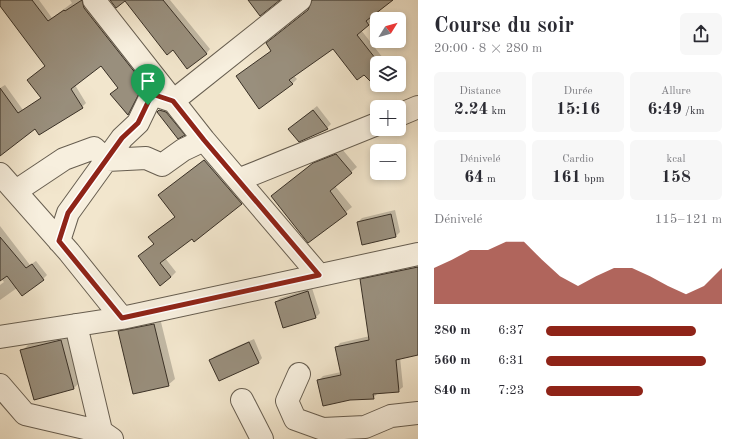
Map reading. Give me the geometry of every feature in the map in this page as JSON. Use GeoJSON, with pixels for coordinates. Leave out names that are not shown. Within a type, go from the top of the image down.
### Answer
{"type":"FeatureCollection","features":[{"type":"Feature","properties":{"kind":"street"},"geometry":{"type":"LineString","coordinates":[[94,0],[204,140],[319,275]]}},
{"type":"Feature","properties":{"kind":"street"},"geometry":{"type":"LineString","coordinates":[[173,101],[300,0]]}},
{"type":"Feature","properties":{"kind":"street"},"geometry":{"type":"LineString","coordinates":[[59,241],[68,213],[122,138],[138,123],[152,94],[173,101]]}},
{"type":"Feature","properties":{"kind":"street"},"geometry":{"type":"LineString","coordinates":[[406,112],[418,107]]}},
{"type":"Feature","properties":{"kind":"street"},"geometry":{"type":"LineString","coordinates":[[238,180],[370,127]]}},
{"type":"Feature","properties":{"kind":"street"},"geometry":{"type":"LineString","coordinates":[[16,191],[64,159],[94,148],[107,160],[146,158],[162,165],[183,150],[204,140]]}},
{"type":"Feature","properties":{"kind":"street"},"geometry":{"type":"LineString","coordinates":[[0,174],[59,241],[122,318]]}},
{"type":"Feature","properties":{"kind":"street"},"geometry":{"type":"LineString","coordinates":[[0,337],[122,318],[418,254]]}},
{"type":"Feature","properties":{"kind":"street"},"geometry":{"type":"LineString","coordinates":[[76,325],[106,437]]}},
{"type":"Feature","properties":{"kind":"street"},"geometry":{"type":"LineString","coordinates":[[299,374],[287,401],[295,419],[323,429],[365,427],[391,416],[418,413]]}},
{"type":"Feature","properties":{"kind":"street"},"geometry":{"type":"LineString","coordinates":[[0,386],[25,414],[106,437]]}},
{"type":"Feature","properties":{"kind":"street"},"geometry":{"type":"LineString","coordinates":[[242,400],[262,439]]}},
{"type":"Feature","properties":{"kind":"building"},"geometry":{"type":"Polygon","coordinates":[[[0,0],[32,0],[48,21],[82,0],[84,8],[144,84],[128,115],[110,94],[118,88],[101,66],[71,89],[83,108],[39,135],[35,129],[0,156],[0,88],[18,113],[41,98],[27,80],[45,66],[0,6],[0,0]]]}},
{"type":"Feature","properties":{"kind":"building"},"geometry":{"type":"Polygon","coordinates":[[[110,0],[163,0],[207,54],[187,69],[173,50],[167,55],[125,1],[116,8],[110,0]]]}},
{"type":"Feature","properties":{"kind":"building"},"geometry":{"type":"Polygon","coordinates":[[[248,0],[280,0],[260,16],[248,0]]]}},
{"type":"Feature","properties":{"kind":"building"},"geometry":{"type":"Polygon","coordinates":[[[312,0],[393,0],[378,12],[370,12],[370,18],[366,21],[369,25],[357,35],[374,56],[370,56],[370,81],[364,75],[357,80],[333,49],[289,80],[293,84],[259,109],[236,76],[271,51],[266,43],[308,10],[312,0]]]}},
{"type":"Feature","properties":{"kind":"building"},"geometry":{"type":"Polygon","coordinates":[[[159,110],[166,112],[185,135],[178,139],[157,112],[159,110]]]}},
{"type":"Feature","properties":{"kind":"building"},"geometry":{"type":"Polygon","coordinates":[[[313,110],[328,129],[299,142],[288,129],[313,110]]]}},
{"type":"Feature","properties":{"kind":"building"},"geometry":{"type":"Polygon","coordinates":[[[336,154],[352,173],[330,191],[347,214],[308,243],[271,196],[313,163],[336,154]]]}},
{"type":"Feature","properties":{"kind":"building"},"geometry":{"type":"Polygon","coordinates":[[[204,160],[242,204],[194,242],[192,239],[160,263],[171,277],[160,286],[138,256],[154,244],[148,237],[175,217],[158,195],[204,160]]]}},
{"type":"Feature","properties":{"kind":"building"},"geometry":{"type":"Polygon","coordinates":[[[391,214],[396,237],[362,245],[357,222],[391,214]]]}},
{"type":"Feature","properties":{"kind":"building"},"geometry":{"type":"Polygon","coordinates":[[[0,237],[26,268],[32,264],[44,280],[22,296],[7,276],[0,281],[0,237]]]}},
{"type":"Feature","properties":{"kind":"building"},"geometry":{"type":"Polygon","coordinates":[[[418,267],[418,355],[396,360],[399,392],[373,394],[374,399],[350,400],[323,406],[317,380],[341,375],[335,347],[369,340],[360,279],[418,267]]]}},
{"type":"Feature","properties":{"kind":"building"},"geometry":{"type":"Polygon","coordinates":[[[308,291],[316,318],[283,328],[275,302],[308,291]]]}},
{"type":"Feature","properties":{"kind":"building"},"geometry":{"type":"Polygon","coordinates":[[[154,324],[169,386],[133,394],[118,331],[154,324]]]}},
{"type":"Feature","properties":{"kind":"building"},"geometry":{"type":"Polygon","coordinates":[[[61,340],[74,389],[34,400],[20,350],[61,340]]]}},
{"type":"Feature","properties":{"kind":"building"},"geometry":{"type":"Polygon","coordinates":[[[249,342],[259,363],[219,381],[209,360],[249,342]]]}},
{"type":"Feature","properties":{"kind":"route"},"geometry":{"type":"LineString","coordinates":[[152,94],[173,101],[204,140],[319,275],[122,318],[59,241],[68,213],[87,189],[122,138],[138,123],[148,105],[152,94]]}}]}
